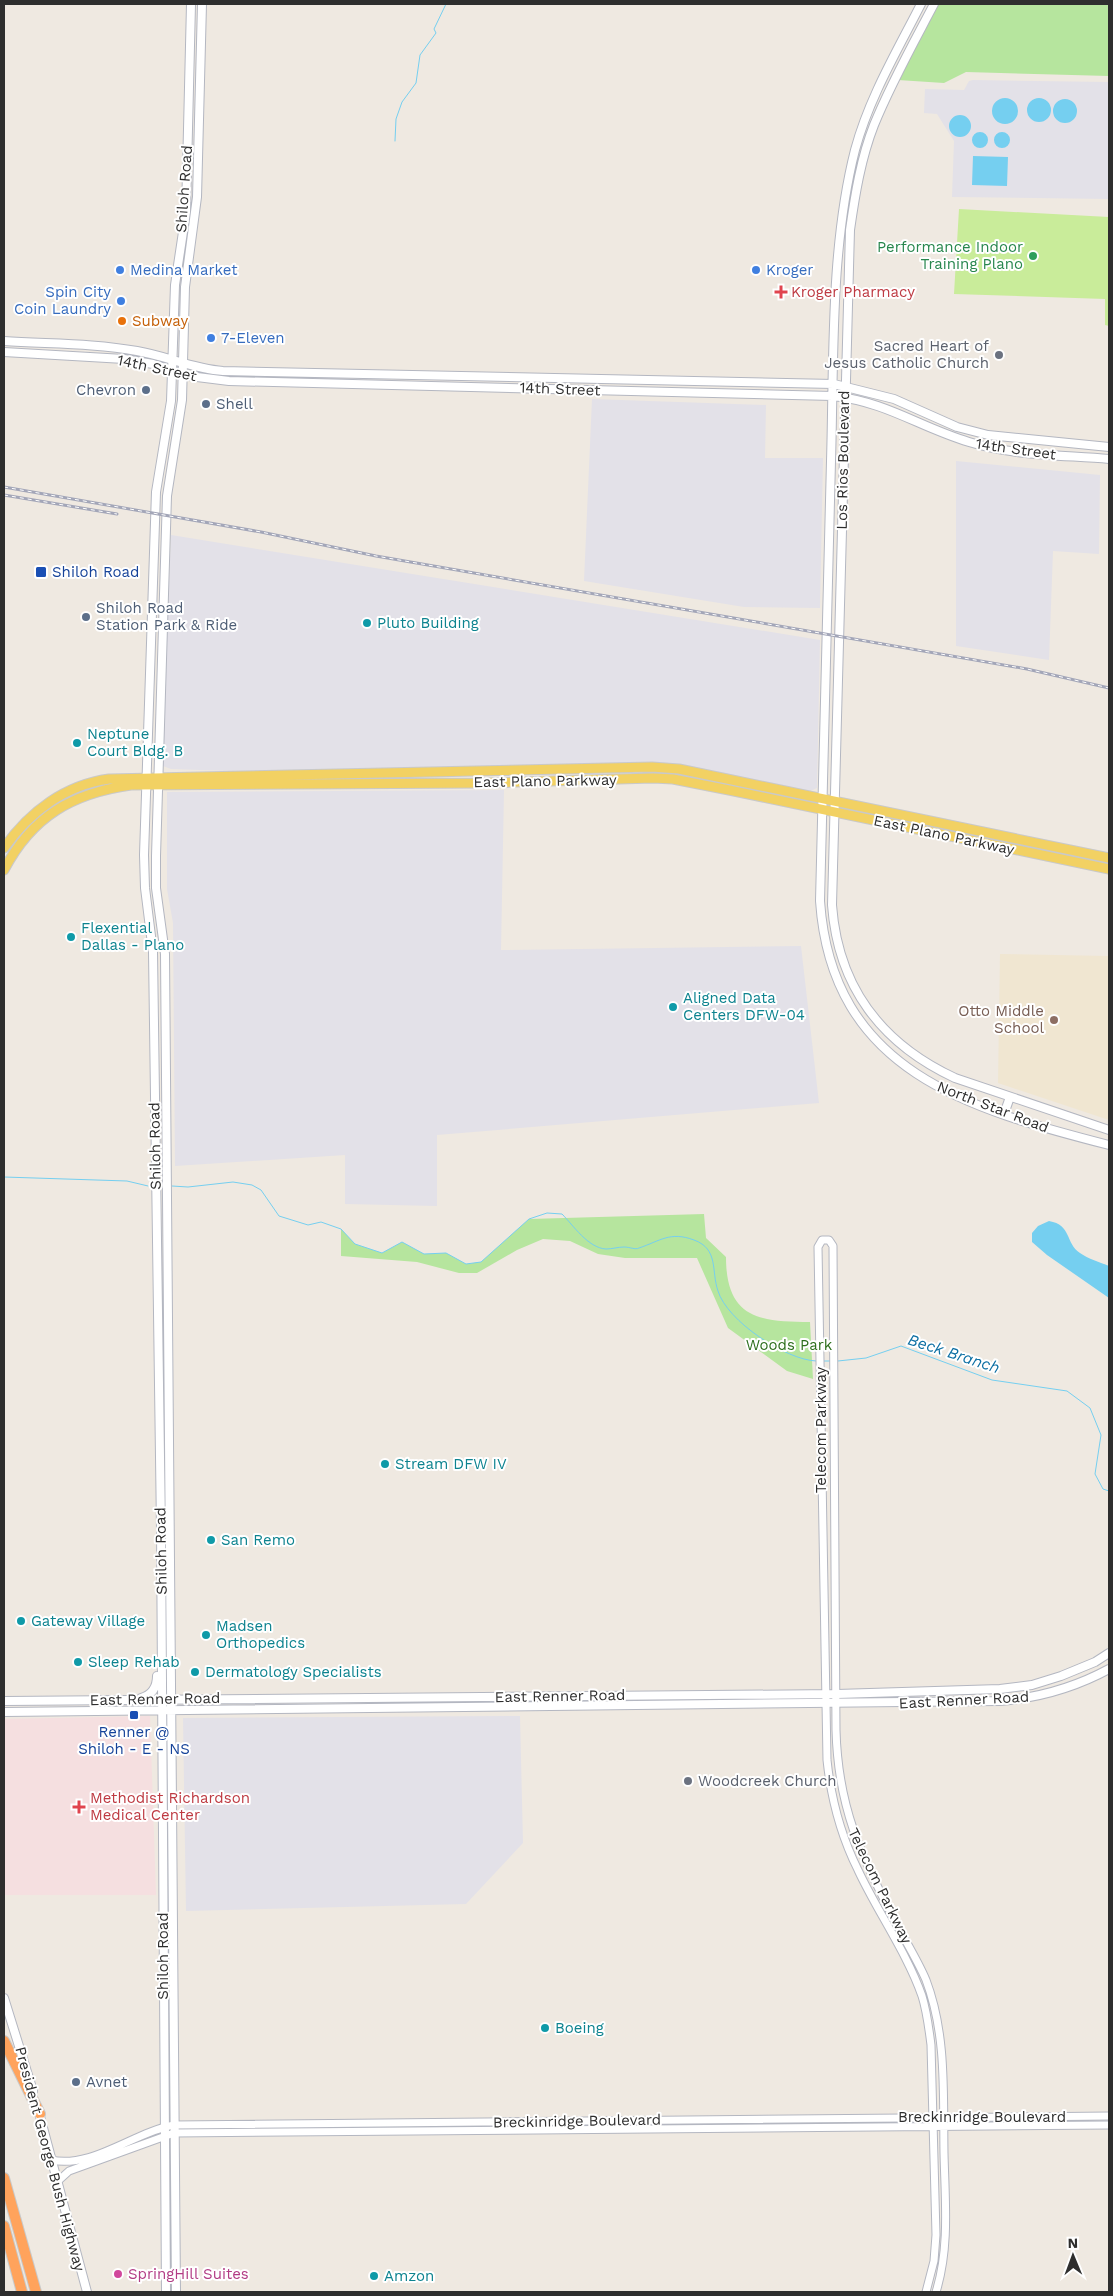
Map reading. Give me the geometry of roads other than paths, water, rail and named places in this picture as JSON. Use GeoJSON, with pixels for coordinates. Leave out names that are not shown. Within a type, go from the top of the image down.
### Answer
{"type":"FeatureCollection","features":[{"type":"Feature","properties":{"kind":"highway"},"geometry":{"type":"LineString","coordinates":[[4,2041],[40,2114]]}},
{"type":"Feature","properties":{"kind":"highway"},"geometry":{"type":"LineString","coordinates":[[4,2178],[36,2292]]}},
{"type":"Feature","properties":{"kind":"highway"},"geometry":{"type":"LineString","coordinates":[[4,2226],[22,2292]]}},
{"type":"Feature","properties":{"kind":"main road","name":"Shiloh Road"},"geometry":{"type":"LineString","coordinates":[[166,2292],[160,1710],[159,1369],[152,932],[144,867],[154,541],[158,470],[169,417],[173,370],[175,285],[186,212],[191,4]]}},
{"type":"Feature","properties":{"kind":"main road","name":"Shiloh Road"},"geometry":{"type":"LineString","coordinates":[[176,2292],[172,1911],[172,1612],[165,1142],[165,954],[156,888],[157,781],[167,496],[180,420],[186,287],[197,197],[202,4]]}},
{"type":"Feature","properties":{"kind":"main road","name":"Los Rios Boulevard"},"geometry":{"type":"LineString","coordinates":[[823,799],[833,396],[838,256],[843,204],[856,147],[881,81],[921,4]]}},
{"type":"Feature","properties":{"kind":"main road","name":"Los Rios Boulevard"},"geometry":{"type":"LineString","coordinates":[[835,812],[848,258],[855,197],[874,126],[898,70],[934,4]]}},
{"type":"Feature","properties":{"kind":"main road"},"geometry":{"type":"LineString","coordinates":[[838,256],[848,258]]}},
{"type":"Feature","properties":{"kind":"main road"},"geometry":{"type":"LineString","coordinates":[[175,285],[186,287]]}},
{"type":"Feature","properties":{"kind":"main road"},"geometry":{"type":"LineString","coordinates":[[836,309],[847,309]]}},
{"type":"Feature","properties":{"kind":"main road","name":"14th Street"},"geometry":{"type":"LineString","coordinates":[[4,341],[131,350],[184,364],[223,371],[834,384],[894,399],[976,433],[1015,440],[1109,447]]}},
{"type":"Feature","properties":{"kind":"main road"},"geometry":{"type":"LineString","coordinates":[[71,346],[71,356]]}},
{"type":"Feature","properties":{"kind":"main road","name":"14th Street"},"geometry":{"type":"LineString","coordinates":[[4,352],[124,359],[215,380],[844,397],[883,406],[933,428],[979,445],[1014,451],[1109,459]]}},
{"type":"Feature","properties":{"kind":"main road"},"geometry":{"type":"LineString","coordinates":[[298,372],[298,382]]}},
{"type":"Feature","properties":{"kind":"main road"},"geometry":{"type":"LineString","coordinates":[[746,382],[746,393]]}},
{"type":"Feature","properties":{"kind":"main road"},"geometry":{"type":"LineString","coordinates":[[933,428],[937,418]]}},
{"type":"Feature","properties":{"kind":"main road"},"geometry":{"type":"LineString","coordinates":[[1014,451],[1015,440]]}},
{"type":"Feature","properties":{"kind":"main road"},"geometry":{"type":"LineString","coordinates":[[1071,456],[1072,444]]}},
{"type":"Feature","properties":{"kind":"main road"},"geometry":{"type":"LineString","coordinates":[[158,470],[170,472]]}},
{"type":"Feature","properties":{"kind":"main road"},"geometry":{"type":"LineString","coordinates":[[831,487],[844,486]]}},
{"type":"Feature","properties":{"kind":"main road"},"geometry":{"type":"LineString","coordinates":[[829,550],[842,550]]}},
{"type":"Feature","properties":{"kind":"main road"},"geometry":{"type":"LineString","coordinates":[[149,686],[160,686]]}},
{"type":"Feature","properties":{"kind":"main road"},"geometry":{"type":"LineString","coordinates":[[825,712],[838,713]]}},
{"type":"Feature","properties":{"kind":"main road"},"geometry":{"type":"LineString","coordinates":[[652,767],[653,778]]}},
{"type":"Feature","properties":{"kind":"main road","name":"East Plano Parkway"},"geometry":{"type":"LineString","coordinates":[[157,781],[266,774],[652,767],[679,769],[1109,858]]}},
{"type":"Feature","properties":{"kind":"main road"},"geometry":{"type":"LineString","coordinates":[[571,769],[571,781]]}},
{"type":"Feature","properties":{"kind":"main road"},"geometry":{"type":"LineString","coordinates":[[486,771],[487,783]]}},
{"type":"Feature","properties":{"kind":"main road"},"geometry":{"type":"LineString","coordinates":[[334,773],[335,784]]}},
{"type":"Feature","properties":{"kind":"main road"},"geometry":{"type":"LineString","coordinates":[[266,774],[266,784]]}},
{"type":"Feature","properties":{"kind":"main road","name":"East Plano Parkway"},"geometry":{"type":"LineString","coordinates":[[4,848],[16,831],[48,808],[94,792],[147,781],[335,784],[487,783],[653,778],[673,779],[729,790],[1109,869]]}},
{"type":"Feature","properties":{"kind":"main road"},"geometry":{"type":"LineString","coordinates":[[729,790],[732,780]]}},
{"type":"Feature","properties":{"kind":"main road","name":"North Star Road"},"geometry":{"type":"LineString","coordinates":[[823,799],[821,916],[828,954],[842,992],[876,1040],[894,1058],[918,1076],[965,1100],[1046,1128],[1109,1145]]}},
{"type":"Feature","properties":{"kind":"main road","name":"East Plano Parkway"},"geometry":{"type":"LineString","coordinates":[[4,870],[12,853],[48,808]]}},
{"type":"Feature","properties":{"kind":"main road","name":"North Star Road"},"geometry":{"type":"LineString","coordinates":[[835,812],[833,915],[837,943],[848,975],[857,993],[888,1034],[903,1048],[935,1069],[1109,1130]]}},
{"type":"Feature","properties":{"kind":"main road"},"geometry":{"type":"LineString","coordinates":[[903,826],[905,816]]}},
{"type":"Feature","properties":{"kind":"main road"},"geometry":{"type":"LineString","coordinates":[[821,916],[833,915]]}},
{"type":"Feature","properties":{"kind":"main road"},"geometry":{"type":"LineString","coordinates":[[153,1023],[165,1023]]}},
{"type":"Feature","properties":{"kind":"main road"},"geometry":{"type":"LineString","coordinates":[[1004,1114],[1010,1096]]}},
{"type":"Feature","properties":{"kind":"main road"},"geometry":{"type":"LineString","coordinates":[[155,1143],[165,1142]]}},
{"type":"Feature","properties":{"kind":"main road"},"geometry":{"type":"LineString","coordinates":[[159,1369],[169,1369]]}},
{"type":"Feature","properties":{"kind":"main road"},"geometry":{"type":"LineString","coordinates":[[161,1613],[172,1612]]}},
{"type":"Feature","properties":{"kind":"main road"},"geometry":{"type":"LineString","coordinates":[[138,1699],[146,1697],[157,1685],[158,1642],[161,1637]]}},
{"type":"Feature","properties":{"kind":"main road","name":"East Renner Road"},"geometry":{"type":"LineString","coordinates":[[4,1701],[837,1694],[1015,1688],[1061,1676],[1096,1662],[1109,1653]]}},
{"type":"Feature","properties":{"kind":"main road","name":"East Renner Road"},"geometry":{"type":"LineString","coordinates":[[4,1712],[1018,1700],[1070,1687],[1109,1668]]}},
{"type":"Feature","properties":{"kind":"main road"},"geometry":{"type":"LineString","coordinates":[[646,1696],[646,1705]]}},
{"type":"Feature","properties":{"kind":"main road"},"geometry":{"type":"LineString","coordinates":[[344,1698],[345,1708]]}},
{"type":"Feature","properties":{"kind":"main road"},"geometry":{"type":"LineString","coordinates":[[36,1712],[46,1707],[48,1700]]}},
{"type":"Feature","properties":{"kind":"main road"},"geometry":{"type":"LineString","coordinates":[[72,1711],[80,1700]]}},
{"type":"Feature","properties":{"kind":"main road"},"geometry":{"type":"LineString","coordinates":[[162,1785],[172,1784]]}},
{"type":"Feature","properties":{"kind":"main road"},"geometry":{"type":"LineString","coordinates":[[162,1908],[172,1911]]}},
{"type":"Feature","properties":{"kind":"main road","name":"President George Bush Highway"},"geometry":{"type":"LineString","coordinates":[[4,1998],[40,2114],[87,2292]]}},
{"type":"Feature","properties":{"kind":"main road"},"geometry":{"type":"LineString","coordinates":[[165,2244],[175,2244]]}},
{"type":"Feature","properties":{"kind":"street","name":"Telecom Parkway"},"geometry":{"type":"LineString","coordinates":[[926,2292],[935,2253],[931,2045],[923,2002],[857,1869],[841,1828],[829,1778],[825,1703],[818,1247],[819,1243],[826,1239],[830,1240],[833,1246],[838,1776],[849,1820],[866,1865],[925,1980],[937,2018],[941,2047],[946,2238],[936,2292]]}},
{"type":"Feature","properties":{"kind":"street","name":"Breckinridge Boulevard"},"geometry":{"type":"LineString","coordinates":[[571,2126],[684,2120],[1109,2116]]}},
{"type":"Feature","properties":{"kind":"street"},"geometry":{"type":"LineString","coordinates":[[816,2118],[816,2127]]}},
{"type":"Feature","properties":{"kind":"street"},"geometry":{"type":"LineString","coordinates":[[684,2120],[684,2128]]}},
{"type":"Feature","properties":{"kind":"street","name":"Breckinridge Boulevard"},"geometry":{"type":"LineString","coordinates":[[58,2181],[69,2170],[104,2154],[174,2129],[1109,2125]]}},
{"type":"Feature","properties":{"kind":"street","name":"Breckinridge Boulevard"},"geometry":{"type":"LineString","coordinates":[[51,2160],[71,2162],[104,2154]]}},
{"type":"Feature","properties":{"kind":"street"},"geometry":{"type":"LineString","coordinates":[[935,2253],[944,2253]]}},
{"type":"Feature","properties":{"kind":"water"},"geometry":{"type":"Polygon","coordinates":[[[1005,98],[1014,102],[1018,111],[1014,120],[1005,124],[996,120],[992,111],[996,102],[1005,98]]]}},
{"type":"Feature","properties":{"kind":"water"},"geometry":{"type":"Polygon","coordinates":[[[1039,98],[1047,102],[1051,110],[1047,118],[1039,122],[1031,118],[1027,110],[1031,102],[1039,98]]]}},
{"type":"Feature","properties":{"kind":"water"},"geometry":{"type":"Polygon","coordinates":[[[1065,99],[1073,103],[1077,111],[1073,119],[1065,123],[1057,119],[1053,111],[1057,103],[1065,99]]]}},
{"type":"Feature","properties":{"kind":"water"},"geometry":{"type":"Polygon","coordinates":[[[960,115],[968,118],[971,126],[968,134],[960,137],[952,134],[949,126],[952,118],[960,115]]]}},
{"type":"Feature","properties":{"kind":"water"},"geometry":{"type":"Polygon","coordinates":[[[977,132],[983,132],[988,137],[986,146],[977,148],[972,143],[972,137],[977,132]]]}},
{"type":"Feature","properties":{"kind":"water"},"geometry":{"type":"Polygon","coordinates":[[[999,132],[1005,132],[1010,137],[1008,146],[999,148],[994,143],[994,137],[999,132]]]}},
{"type":"Feature","properties":{"kind":"water"},"geometry":{"type":"Polygon","coordinates":[[[973,156],[1008,157],[1007,186],[972,185],[973,156]]]}},
{"type":"Feature","properties":{"kind":"water"},"geometry":{"type":"Polygon","coordinates":[[[1049,1221],[1056,1223],[1065,1230],[1075,1249],[1080,1253],[1109,1266],[1109,1298],[1047,1255],[1032,1242],[1032,1233],[1038,1226],[1049,1221]]]}},
{"type":"Feature","properties":{"kind":"waterway"},"geometry":{"type":"LineString","coordinates":[[395,141],[396,119],[402,102],[416,83],[420,55],[436,33],[434,29],[446,4]]}},
{"type":"Feature","properties":{"kind":"waterway"},"geometry":{"type":"LineString","coordinates":[[4,1177],[127,1181],[148,1186]]}},
{"type":"Feature","properties":{"kind":"waterway","name":"Beck Branch"},"geometry":{"type":"LineString","coordinates":[[172,1186],[188,1187],[233,1182],[252,1185],[261,1190],[279,1216],[308,1225],[321,1222],[341,1229],[355,1244],[382,1253],[402,1242],[424,1254],[446,1253],[466,1264],[481,1262],[529,1219],[547,1213],[562,1214],[576,1230],[599,1248],[624,1247],[637,1249],[665,1238],[686,1237],[702,1244],[711,1255],[718,1291],[724,1303],[745,1326],[759,1337],[789,1354],[816,1361]]}},
{"type":"Feature","properties":{"kind":"waterway","name":"Beck Branch"},"geometry":{"type":"LineString","coordinates":[[838,1361],[866,1358],[901,1346],[992,1380],[1067,1391],[1090,1408],[1101,1435],[1095,1474],[1103,1489],[1109,1491]]}},
{"type":"Feature","properties":{"kind":"waterway","name":"Beck Branch"},"geometry":{"type":"LineString","coordinates":[[823,1361],[831,1361]]}},
{"type":"Feature","properties":{"kind":"railway"},"geometry":{"type":"LineString","coordinates":[[4,487],[261,532],[376,556],[1027,669],[1109,688]]}},
{"type":"Feature","properties":{"kind":"railway"},"geometry":{"type":"LineString","coordinates":[[4,495],[117,514]]}},
{"type":"Feature","properties":{"kind":"place","name":"Performance Indoor Training Plano"},"geometry":{"type":"Point","coordinates":[1033,256]}},
{"type":"Feature","properties":{"kind":"place","name":"Medina Market"},"geometry":{"type":"Point","coordinates":[120,270]}},
{"type":"Feature","properties":{"kind":"place","name":"Kroger"},"geometry":{"type":"Point","coordinates":[756,270]}},
{"type":"Feature","properties":{"kind":"place","name":"Kroger Pharmacy"},"geometry":{"type":"Point","coordinates":[781,292]}},
{"type":"Feature","properties":{"kind":"place","name":"Spin City Coin Laundry"},"geometry":{"type":"Point","coordinates":[121,301]}},
{"type":"Feature","properties":{"kind":"place","name":"Subway"},"geometry":{"type":"Point","coordinates":[122,321]}},
{"type":"Feature","properties":{"kind":"place","name":"7-Eleven"},"geometry":{"type":"Point","coordinates":[211,338]}},
{"type":"Feature","properties":{"kind":"place","name":"Sacred Heart of Jesus Catholic Church"},"geometry":{"type":"Point","coordinates":[999,355]}},
{"type":"Feature","properties":{"kind":"place","name":"Chevron"},"geometry":{"type":"Point","coordinates":[146,390]}},
{"type":"Feature","properties":{"kind":"place","name":"Shell"},"geometry":{"type":"Point","coordinates":[206,404]}},
{"type":"Feature","properties":{"kind":"place","name":"Shiloh Road"},"geometry":{"type":"Point","coordinates":[41,572]}},
{"type":"Feature","properties":{"kind":"place","name":"Shiloh Road Station Park & Ride"},"geometry":{"type":"Point","coordinates":[86,617]}},
{"type":"Feature","properties":{"kind":"place","name":"Pluto Building"},"geometry":{"type":"Point","coordinates":[367,623]}},
{"type":"Feature","properties":{"kind":"place","name":"Neptune Court Bldg. B"},"geometry":{"type":"Point","coordinates":[77,743]}},
{"type":"Feature","properties":{"kind":"place","name":"Flexential Dallas - Plano"},"geometry":{"type":"Point","coordinates":[71,937]}},
{"type":"Feature","properties":{"kind":"place","name":"Aligned Data Centers DFW-04"},"geometry":{"type":"Point","coordinates":[673,1007]}},
{"type":"Feature","properties":{"kind":"place","name":"Otto Middle School"},"geometry":{"type":"Point","coordinates":[1054,1020]}},
{"type":"Feature","properties":{"kind":"place","name":"Stream DFW IV"},"geometry":{"type":"Point","coordinates":[385,1464]}},
{"type":"Feature","properties":{"kind":"place","name":"San Remo"},"geometry":{"type":"Point","coordinates":[211,1540]}},
{"type":"Feature","properties":{"kind":"place","name":"Gateway Village"},"geometry":{"type":"Point","coordinates":[21,1621]}},
{"type":"Feature","properties":{"kind":"place","name":"Madsen Orthopedics"},"geometry":{"type":"Point","coordinates":[206,1635]}},
{"type":"Feature","properties":{"kind":"place","name":"Sleep Rehab"},"geometry":{"type":"Point","coordinates":[78,1662]}},
{"type":"Feature","properties":{"kind":"place","name":"Dermatology Specialists"},"geometry":{"type":"Point","coordinates":[195,1672]}},
{"type":"Feature","properties":{"kind":"place","name":"Renner @ Shiloh - E - NS"},"geometry":{"type":"Point","coordinates":[134,1715]}},
{"type":"Feature","properties":{"kind":"place","name":"Woodcreek Church"},"geometry":{"type":"Point","coordinates":[688,1781]}},
{"type":"Feature","properties":{"kind":"place","name":"Methodist Richardson Medical Center"},"geometry":{"type":"Point","coordinates":[79,1807]}},
{"type":"Feature","properties":{"kind":"place","name":"Boeing"},"geometry":{"type":"Point","coordinates":[545,2028]}},
{"type":"Feature","properties":{"kind":"place","name":"Avnet"},"geometry":{"type":"Point","coordinates":[76,2082]}},
{"type":"Feature","properties":{"kind":"place","name":"SpringHill Suites"},"geometry":{"type":"Point","coordinates":[118,2274]}},
{"type":"Feature","properties":{"kind":"place","name":"Amzon"},"geometry":{"type":"Point","coordinates":[374,2276]}},
{"type":"Feature","properties":{"kind":"park label","name":"Woods Park"},"geometry":{"type":"Point","coordinates":[789,1345]}}]}
